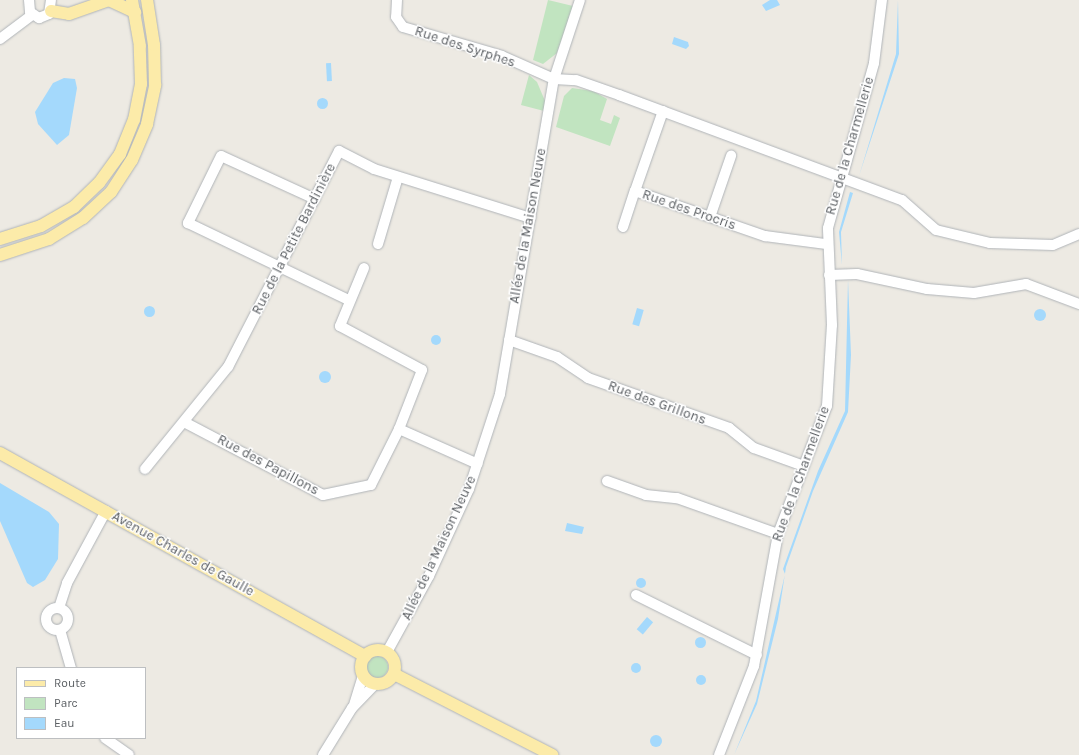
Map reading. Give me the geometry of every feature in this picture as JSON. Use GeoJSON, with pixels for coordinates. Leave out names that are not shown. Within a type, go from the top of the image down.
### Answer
{"type":"FeatureCollection","features":[{"type":"Feature","properties":{"kind":"main road"},"geometry":{"type":"LineString","coordinates":[[51,5],[67,14],[109,0],[135,12]]}},
{"type":"Feature","properties":{"kind":"main road"},"geometry":{"type":"LineString","coordinates":[[0,239],[41,226],[74,207],[99,183],[120,154],[134,120],[141,84],[135,12],[132,0]]}},
{"type":"Feature","properties":{"kind":"main road"},"geometry":{"type":"LineString","coordinates":[[0,255],[49,239],[83,218],[110,192],[132,160],[147,124],[155,85],[154,45],[149,2]]}},
{"type":"Feature","properties":{"kind":"main road","name":"Avenue Charles de Gaulle"},"geometry":{"type":"LineString","coordinates":[[0,453],[365,656]]}},
{"type":"Feature","properties":{"kind":"main road"},"geometry":{"type":"LineString","coordinates":[[377,650],[387,652],[394,659],[394,674],[386,682],[375,684],[363,675],[361,667],[365,656],[377,650]]}},
{"type":"Feature","properties":{"kind":"main road"},"geometry":{"type":"LineString","coordinates":[[394,674],[552,755]]}},
{"type":"Feature","properties":{"kind":"street"},"geometry":{"type":"LineString","coordinates":[[29,0],[32,15]]}},
{"type":"Feature","properties":{"kind":"street","name":"Rue des Syrphes"},"geometry":{"type":"LineString","coordinates":[[397,0],[396,17],[403,27],[495,54],[554,79]]}},
{"type":"Feature","properties":{"kind":"street","name":"Allée de la Maison Neuve"},"geometry":{"type":"LineString","coordinates":[[387,652],[429,576],[478,464],[500,394],[554,79],[580,0]]}},
{"type":"Feature","properties":{"kind":"street","name":"Rue de la Charmellerie"},"geometry":{"type":"LineString","coordinates":[[719,755],[757,655],[778,534],[830,392],[829,275],[826,244],[840,179],[874,63],[882,0]]}},
{"type":"Feature","properties":{"kind":"street"},"geometry":{"type":"LineString","coordinates":[[0,39],[32,15],[43,17],[51,5]]}},
{"type":"Feature","properties":{"kind":"street"},"geometry":{"type":"LineString","coordinates":[[554,79],[576,80],[663,111],[840,179],[902,200],[931,227],[949,234],[990,243],[1053,245],[1079,234]]}},
{"type":"Feature","properties":{"kind":"street","name":"Rue des Procris"},"geometry":{"type":"LineString","coordinates":[[663,111],[635,191],[765,236],[826,244]]}},
{"type":"Feature","properties":{"kind":"street","name":"Rue de la Petite Bardinière"},"geometry":{"type":"LineString","coordinates":[[145,469],[228,368],[278,268],[340,151],[398,177],[530,218]]}},
{"type":"Feature","properties":{"kind":"street"},"geometry":{"type":"LineString","coordinates":[[315,199],[221,156],[188,222],[278,268],[349,300]]}},
{"type":"Feature","properties":{"kind":"street"},"geometry":{"type":"LineString","coordinates":[[710,217],[731,156]]}},
{"type":"Feature","properties":{"kind":"street"},"geometry":{"type":"LineString","coordinates":[[378,244],[398,177]]}},
{"type":"Feature","properties":{"kind":"street"},"geometry":{"type":"LineString","coordinates":[[623,227],[635,191]]}},
{"type":"Feature","properties":{"kind":"street"},"geometry":{"type":"LineString","coordinates":[[364,268],[340,320],[343,330],[422,370],[398,428],[478,464]]}},
{"type":"Feature","properties":{"kind":"street"},"geometry":{"type":"LineString","coordinates":[[829,275],[857,274],[927,289],[974,293],[1026,284],[1079,304]]}},
{"type":"Feature","properties":{"kind":"street","name":"Rue des Grillons"},"geometry":{"type":"LineString","coordinates":[[509,340],[557,357],[588,378],[729,428],[754,448],[804,466]]}},
{"type":"Feature","properties":{"kind":"street","name":"Rue des Papillons"},"geometry":{"type":"LineString","coordinates":[[184,422],[324,495],[371,484],[398,428]]}},
{"type":"Feature","properties":{"kind":"street"},"geometry":{"type":"LineString","coordinates":[[607,481],[646,495],[676,498],[778,534]]}},
{"type":"Feature","properties":{"kind":"street"},"geometry":{"type":"LineString","coordinates":[[59,608],[67,583],[106,511]]}},
{"type":"Feature","properties":{"kind":"street"},"geometry":{"type":"LineString","coordinates":[[636,595],[757,655]]}},
{"type":"Feature","properties":{"kind":"street"},"geometry":{"type":"LineString","coordinates":[[59,608],[49,612],[46,618],[50,628],[60,630]]}},
{"type":"Feature","properties":{"kind":"street"},"geometry":{"type":"LineString","coordinates":[[59,608],[68,619],[60,630]]}},
{"type":"Feature","properties":{"kind":"street"},"geometry":{"type":"LineString","coordinates":[[60,630],[71,667]]}},
{"type":"Feature","properties":{"kind":"street"},"geometry":{"type":"LineString","coordinates":[[352,708],[363,675]]}},
{"type":"Feature","properties":{"kind":"street"},"geometry":{"type":"LineString","coordinates":[[323,755],[352,708],[375,684]]}},
{"type":"Feature","properties":{"kind":"street"},"geometry":{"type":"LineString","coordinates":[[106,739],[129,755]]}},
{"type":"Feature","properties":{"kind":"green space"},"geometry":{"type":"Polygon","coordinates":[[[548,0],[573,6],[557,53],[543,64],[533,60],[548,0]]]}},
{"type":"Feature","properties":{"kind":"green space"},"geometry":{"type":"Polygon","coordinates":[[[529,75],[537,82],[545,101],[544,111],[521,105],[529,75]]]}},
{"type":"Feature","properties":{"kind":"green space"},"geometry":{"type":"Polygon","coordinates":[[[572,88],[593,91],[607,99],[600,120],[611,124],[614,115],[620,118],[610,146],[556,127],[564,96],[572,88]]]}},
{"type":"Feature","properties":{"kind":"green space"},"geometry":{"type":"Polygon","coordinates":[[[377,656],[385,659],[388,667],[385,675],[377,678],[369,675],[366,667],[369,659],[377,656]]]}},
{"type":"Feature","properties":{"kind":"water"},"geometry":{"type":"Polygon","coordinates":[[[770,0],[777,0],[780,5],[766,11],[762,5],[770,0]]]}},
{"type":"Feature","properties":{"kind":"water"},"geometry":{"type":"Polygon","coordinates":[[[898,0],[899,54],[859,176],[896,54],[898,0]]]}},
{"type":"Feature","properties":{"kind":"water"},"geometry":{"type":"Polygon","coordinates":[[[674,37],[688,42],[689,46],[686,49],[672,44],[674,37]]]}},
{"type":"Feature","properties":{"kind":"water"},"geometry":{"type":"Polygon","coordinates":[[[326,63],[331,63],[332,81],[327,81],[326,63]]]}},
{"type":"Feature","properties":{"kind":"water"},"geometry":{"type":"Polygon","coordinates":[[[64,78],[75,79],[77,88],[69,135],[57,145],[38,124],[35,112],[53,83],[64,78]]]}},
{"type":"Feature","properties":{"kind":"water"},"geometry":{"type":"Polygon","coordinates":[[[322,97],[326,99],[328,103],[326,107],[322,109],[318,107],[316,103],[318,99],[322,97]]]}},
{"type":"Feature","properties":{"kind":"water"},"geometry":{"type":"Polygon","coordinates":[[[850,192],[853,193],[841,232],[842,265],[839,232],[850,192]]]}},
{"type":"Feature","properties":{"kind":"water"},"geometry":{"type":"Polygon","coordinates":[[[848,280],[851,355],[848,412],[813,491],[786,567],[785,574],[783,569],[818,471],[845,411],[848,280]]]}},
{"type":"Feature","properties":{"kind":"water"},"geometry":{"type":"Polygon","coordinates":[[[149,305],[153,307],[155,311],[153,315],[149,317],[145,315],[143,311],[145,307],[149,305]]]}},
{"type":"Feature","properties":{"kind":"water"},"geometry":{"type":"Polygon","coordinates":[[[637,308],[644,310],[639,326],[632,324],[637,308]]]}},
{"type":"Feature","properties":{"kind":"water"},"geometry":{"type":"Polygon","coordinates":[[[1038,309],[1042,309],[1046,315],[1042,321],[1038,321],[1034,317],[1034,313],[1038,309]]]}},
{"type":"Feature","properties":{"kind":"water"},"geometry":{"type":"Polygon","coordinates":[[[434,335],[438,335],[440,336],[440,344],[434,345],[431,342],[431,338],[434,335]]]}},
{"type":"Feature","properties":{"kind":"water"},"geometry":{"type":"Polygon","coordinates":[[[323,371],[327,371],[331,377],[327,383],[323,383],[319,379],[319,375],[323,371]]]}},
{"type":"Feature","properties":{"kind":"water"},"geometry":{"type":"Polygon","coordinates":[[[0,483],[49,512],[59,524],[58,559],[45,580],[33,587],[27,583],[0,521],[0,483]]]}},
{"type":"Feature","properties":{"kind":"water"},"geometry":{"type":"Polygon","coordinates":[[[567,523],[584,527],[582,534],[565,531],[567,523]]]}},
{"type":"Feature","properties":{"kind":"water"},"geometry":{"type":"Polygon","coordinates":[[[785,575],[778,619],[757,704],[734,755],[756,701],[785,575]]]}},
{"type":"Feature","properties":{"kind":"water"},"geometry":{"type":"Polygon","coordinates":[[[639,578],[643,578],[645,579],[645,587],[639,588],[636,585],[636,581],[639,578]]]}},
{"type":"Feature","properties":{"kind":"water"},"geometry":{"type":"Polygon","coordinates":[[[647,617],[653,622],[643,634],[637,629],[647,617]]]}},
{"type":"Feature","properties":{"kind":"water"},"geometry":{"type":"Polygon","coordinates":[[[698,637],[702,637],[704,638],[704,646],[698,647],[695,644],[695,640],[698,637]]]}},
{"type":"Feature","properties":{"kind":"water"},"geometry":{"type":"Polygon","coordinates":[[[636,663],[641,668],[636,673],[631,668],[636,663]]]}},
{"type":"Feature","properties":{"kind":"water"},"geometry":{"type":"Polygon","coordinates":[[[701,675],[706,680],[701,685],[696,680],[701,675]]]}},
{"type":"Feature","properties":{"kind":"water"},"geometry":{"type":"Polygon","coordinates":[[[654,735],[658,735],[662,741],[658,747],[654,747],[650,743],[650,739],[654,735]]]}}]}
